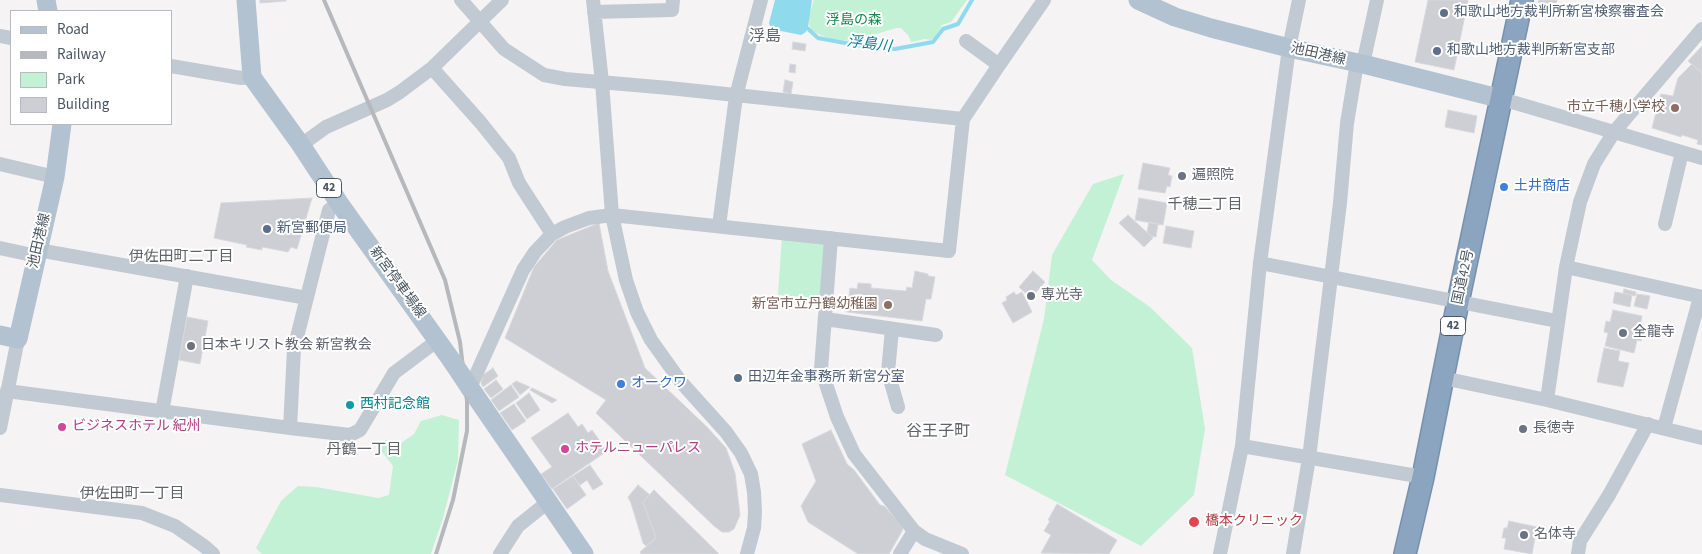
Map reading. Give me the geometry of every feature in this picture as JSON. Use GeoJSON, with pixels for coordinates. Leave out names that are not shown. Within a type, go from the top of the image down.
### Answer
{"type":"FeatureCollection","features":[{"type":"Feature","properties":{"kind":"highway","name":"国道42号"},"geometry":{"type":"LineString","coordinates":[[1405,554],[1423,477],[1522,0]]}},
{"type":"Feature","properties":{"kind":"main road"},"geometry":{"type":"LineString","coordinates":[[246,0],[252,77]]}},
{"type":"Feature","properties":{"kind":"main road","name":"池田港線"},"geometry":{"type":"LineString","coordinates":[[1138,0],[1175,17],[1289,48],[1502,99]]}},
{"type":"Feature","properties":{"kind":"main road","name":"新宮停車場線"},"geometry":{"type":"LineString","coordinates":[[252,77],[339,203],[438,340],[584,554]]}},
{"type":"Feature","properties":{"kind":"main road","name":"池田港線"},"geometry":{"type":"LineString","coordinates":[[9,337],[38,253],[55,177],[62,125]]}},
{"type":"Feature","properties":{"kind":"street"},"geometry":{"type":"LineString","coordinates":[[461,0],[504,48],[544,75],[565,79],[963,119]]}},
{"type":"Feature","properties":{"kind":"street"},"geometry":{"type":"LineString","coordinates":[[300,144],[326,127],[387,100],[432,68],[502,0]]}},
{"type":"Feature","properties":{"kind":"street"},"geometry":{"type":"LineString","coordinates":[[672,0],[672,10],[594,6],[612,216],[626,280],[651,340],[681,382],[726,432],[741,453],[751,474],[755,512],[754,528],[747,554]]}},
{"type":"Feature","properties":{"kind":"street"},"geometry":{"type":"LineString","coordinates":[[719,226],[736,96],[761,0]]}},
{"type":"Feature","properties":{"kind":"street"},"geometry":{"type":"LineString","coordinates":[[470,388],[523,270],[534,252],[552,234],[589,218],[612,216],[948,251],[963,119],[998,64],[1044,0]]}},
{"type":"Feature","properties":{"kind":"street"},"geometry":{"type":"LineString","coordinates":[[1220,554],[1242,446],[1260,263],[1289,48],[1300,0]]}},
{"type":"Feature","properties":{"kind":"street"},"geometry":{"type":"LineString","coordinates":[[1293,554],[1309,458],[1340,203],[1347,123],[1377,0]]}},
{"type":"Feature","properties":{"kind":"street"},"geometry":{"type":"LineString","coordinates":[[1547,400],[1566,267],[1580,202],[1594,164],[1614,132],[1702,29]]}},
{"type":"Feature","properties":{"kind":"street"},"geometry":{"type":"LineString","coordinates":[[966,41],[998,64]]}},
{"type":"Feature","properties":{"kind":"street"},"geometry":{"type":"LineString","coordinates":[[172,66],[241,78],[252,77]]}},
{"type":"Feature","properties":{"kind":"street"},"geometry":{"type":"LineString","coordinates":[[432,68],[509,158],[519,183],[552,234]]}},
{"type":"Feature","properties":{"kind":"street"},"geometry":{"type":"LineString","coordinates":[[1502,99],[1702,158]]}},
{"type":"Feature","properties":{"kind":"street"},"geometry":{"type":"LineString","coordinates":[[1665,224],[1682,152]]}},
{"type":"Feature","properties":{"kind":"street"},"geometry":{"type":"LineString","coordinates":[[0,164],[55,177]]}},
{"type":"Feature","properties":{"kind":"street"},"geometry":{"type":"LineString","coordinates":[[290,428],[294,349],[329,210],[339,203]]}},
{"type":"Feature","properties":{"kind":"street"},"geometry":{"type":"LineString","coordinates":[[831,238],[821,369],[837,417],[854,454],[914,531],[925,539],[962,554]]}},
{"type":"Feature","properties":{"kind":"street"},"geometry":{"type":"LineString","coordinates":[[0,248],[187,276],[308,298]]}},
{"type":"Feature","properties":{"kind":"street"},"geometry":{"type":"LineString","coordinates":[[1260,263],[1557,321]]}},
{"type":"Feature","properties":{"kind":"street"},"geometry":{"type":"LineString","coordinates":[[1566,267],[1701,297],[1664,428]]}},
{"type":"Feature","properties":{"kind":"street"},"geometry":{"type":"LineString","coordinates":[[162,412],[187,276]]}},
{"type":"Feature","properties":{"kind":"street"},"geometry":{"type":"LineString","coordinates":[[825,319],[936,335]]}},
{"type":"Feature","properties":{"kind":"street"},"geometry":{"type":"LineString","coordinates":[[892,329],[888,372],[898,407]]}},
{"type":"Feature","properties":{"kind":"street"},"geometry":{"type":"LineString","coordinates":[[1,420],[7,391],[9,337]]}},
{"type":"Feature","properties":{"kind":"street"},"geometry":{"type":"LineString","coordinates":[[7,391],[350,435],[360,430],[394,373],[438,340]]}},
{"type":"Feature","properties":{"kind":"street"},"geometry":{"type":"LineString","coordinates":[[1443,378],[1547,400],[1702,438]]}},
{"type":"Feature","properties":{"kind":"street"},"geometry":{"type":"LineString","coordinates":[[1578,554],[1580,541],[1609,496],[1648,424]]}},
{"type":"Feature","properties":{"kind":"street"},"geometry":{"type":"LineString","coordinates":[[1242,446],[1423,477]]}},
{"type":"Feature","properties":{"kind":"street"},"geometry":{"type":"LineString","coordinates":[[0,495],[142,513],[175,526],[213,554]]}},
{"type":"Feature","properties":{"kind":"street"},"geometry":{"type":"LineString","coordinates":[[500,554],[518,526],[548,502]]}},
{"type":"Feature","properties":{"kind":"street"},"geometry":{"type":"LineString","coordinates":[[900,554],[914,531]]}},
{"type":"Feature","properties":{"kind":"green space","name":"浮島の森"},"geometry":{"type":"Polygon","coordinates":[[[814,0],[967,0],[951,22],[942,25],[931,40],[925,39],[911,42],[908,35],[901,28],[896,28],[873,35],[865,41],[857,42],[832,39],[811,30],[809,15],[814,0]]]}},
{"type":"Feature","properties":{"kind":"green space"},"geometry":{"type":"Polygon","coordinates":[[[1124,174],[1092,260],[1111,280],[1150,307],[1192,348],[1205,429],[1194,495],[1141,546],[1005,475],[1044,319],[1052,255],[1093,184],[1124,174]]]}},
{"type":"Feature","properties":{"kind":"green space"},"geometry":{"type":"Polygon","coordinates":[[[782,236],[828,240],[823,298],[778,295],[782,236]]]}},
{"type":"Feature","properties":{"kind":"green space"},"geometry":{"type":"Polygon","coordinates":[[[442,415],[459,420],[458,460],[443,518],[431,554],[262,554],[256,548],[281,501],[298,486],[316,487],[378,498],[389,495],[393,466],[380,449],[385,440],[401,443],[414,434],[421,421],[442,415]]]}},
{"type":"Feature","properties":{"kind":"water"},"geometry":{"type":"Polygon","coordinates":[[[775,0],[810,0],[806,32],[801,35],[776,30],[770,26],[769,23],[775,0]]]}},
{"type":"Feature","properties":{"kind":"building"},"geometry":{"type":"Polygon","coordinates":[[[260,0],[286,0],[286,1],[260,3],[260,0]]]}},
{"type":"Feature","properties":{"kind":"building"},"geometry":{"type":"Polygon","coordinates":[[[1428,0],[1468,0],[1454,70],[1415,62],[1428,0]]]}},
{"type":"Feature","properties":{"kind":"building"},"geometry":{"type":"Polygon","coordinates":[[[1539,0],[1557,0],[1555,6],[1538,3],[1539,0]]]}},
{"type":"Feature","properties":{"kind":"building"},"geometry":{"type":"Polygon","coordinates":[[[793,42],[806,44],[805,51],[792,49],[793,42]]]}},
{"type":"Feature","properties":{"kind":"building"},"geometry":{"type":"Polygon","coordinates":[[[1702,46],[1702,73],[1688,61],[1702,46]]]}},
{"type":"Feature","properties":{"kind":"building"},"geometry":{"type":"Polygon","coordinates":[[[790,64],[796,65],[795,73],[789,72],[790,64]]]}},
{"type":"Feature","properties":{"kind":"building","name":"市立千穂小学校"},"geometry":{"type":"Polygon","coordinates":[[[1692,64],[1702,73],[1702,145],[1697,144],[1698,140],[1652,128],[1661,94],[1673,96],[1678,78],[1692,64]]]}},
{"type":"Feature","properties":{"kind":"building"},"geometry":{"type":"Polygon","coordinates":[[[785,80],[793,82],[791,94],[783,92],[785,80]]]}},
{"type":"Feature","properties":{"kind":"building"},"geometry":{"type":"Polygon","coordinates":[[[1448,110],[1477,116],[1474,133],[1445,127],[1448,110]]]}},
{"type":"Feature","properties":{"kind":"building"},"geometry":{"type":"Polygon","coordinates":[[[1143,163],[1170,168],[1168,175],[1172,176],[1170,187],[1167,186],[1165,193],[1138,189],[1143,163]]]}},
{"type":"Feature","properties":{"kind":"building"},"geometry":{"type":"Polygon","coordinates":[[[312,198],[297,249],[291,247],[288,252],[262,247],[262,250],[214,238],[221,203],[312,198]]]}},
{"type":"Feature","properties":{"kind":"building"},"geometry":{"type":"Polygon","coordinates":[[[1139,198],[1167,203],[1163,225],[1135,220],[1139,198]]]}},
{"type":"Feature","properties":{"kind":"building"},"geometry":{"type":"Polygon","coordinates":[[[1128,215],[1153,238],[1144,247],[1119,223],[1128,215]]]}},
{"type":"Feature","properties":{"kind":"building"},"geometry":{"type":"Polygon","coordinates":[[[1149,222],[1158,224],[1156,237],[1151,236],[1147,232],[1149,222]]]}},
{"type":"Feature","properties":{"kind":"building","name":"オークワ"},"geometry":{"type":"Polygon","coordinates":[[[599,223],[608,271],[645,368],[707,427],[726,448],[735,473],[740,515],[734,529],[729,532],[722,532],[714,526],[596,413],[606,400],[505,338],[534,267],[557,240],[599,223]]]}},
{"type":"Feature","properties":{"kind":"building"},"geometry":{"type":"Polygon","coordinates":[[[1166,226],[1194,231],[1191,248],[1163,243],[1166,226]]]}},
{"type":"Feature","properties":{"kind":"building"},"geometry":{"type":"Polygon","coordinates":[[[915,271],[935,277],[931,299],[926,299],[922,321],[847,312],[850,288],[857,289],[858,283],[871,284],[871,288],[906,291],[907,287],[912,288],[915,271]]]}},
{"type":"Feature","properties":{"kind":"building"},"geometry":{"type":"Polygon","coordinates":[[[1033,271],[1045,282],[1031,298],[1019,287],[1033,271]]]}},
{"type":"Feature","properties":{"kind":"building"},"geometry":{"type":"Polygon","coordinates":[[[1624,289],[1636,292],[1635,296],[1623,293],[1624,289]]]}},
{"type":"Feature","properties":{"kind":"building"},"geometry":{"type":"Polygon","coordinates":[[[1014,292],[1016,295],[1022,292],[1032,312],[1013,323],[1002,303],[1007,300],[1006,297],[1014,292]]]}},
{"type":"Feature","properties":{"kind":"building"},"geometry":{"type":"Polygon","coordinates":[[[1615,292],[1632,295],[1630,307],[1613,303],[1615,292]]]}},
{"type":"Feature","properties":{"kind":"building"},"geometry":{"type":"Polygon","coordinates":[[[1637,294],[1650,296],[1647,309],[1634,306],[1637,294]]]}},
{"type":"Feature","properties":{"kind":"building"},"geometry":{"type":"Polygon","coordinates":[[[1613,310],[1642,316],[1640,327],[1644,328],[1641,341],[1637,340],[1634,353],[1605,346],[1608,333],[1604,332],[1606,321],[1610,322],[1613,310]]]}},
{"type":"Feature","properties":{"kind":"building"},"geometry":{"type":"Polygon","coordinates":[[[187,317],[208,321],[200,364],[179,360],[187,317]]]}},
{"type":"Feature","properties":{"kind":"building"},"geometry":{"type":"Polygon","coordinates":[[[1604,348],[1620,351],[1618,361],[1629,363],[1623,387],[1597,382],[1604,348]]]}},
{"type":"Feature","properties":{"kind":"building"},"geometry":{"type":"Polygon","coordinates":[[[493,368],[498,376],[483,387],[481,383],[483,375],[493,368]]]}},
{"type":"Feature","properties":{"kind":"building"},"geometry":{"type":"Polygon","coordinates":[[[496,380],[503,389],[491,398],[484,389],[496,380]]]}},
{"type":"Feature","properties":{"kind":"building"},"geometry":{"type":"Polygon","coordinates":[[[516,381],[530,387],[520,395],[512,384],[516,381]]]}},
{"type":"Feature","properties":{"kind":"building"},"geometry":{"type":"Polygon","coordinates":[[[511,385],[519,397],[499,411],[491,400],[511,385]]]}},
{"type":"Feature","properties":{"kind":"building"},"geometry":{"type":"Polygon","coordinates":[[[532,388],[557,400],[552,403],[530,390],[532,388]]]}},
{"type":"Feature","properties":{"kind":"building"},"geometry":{"type":"Polygon","coordinates":[[[529,393],[540,410],[527,419],[516,403],[529,393]]]}},
{"type":"Feature","properties":{"kind":"building"},"geometry":{"type":"Polygon","coordinates":[[[514,404],[526,421],[512,430],[500,413],[514,404]]]}},
{"type":"Feature","properties":{"kind":"building"},"geometry":{"type":"Polygon","coordinates":[[[568,413],[578,427],[582,424],[588,433],[592,430],[607,451],[552,489],[541,474],[552,467],[531,438],[568,413]]]}},
{"type":"Feature","properties":{"kind":"building"},"geometry":{"type":"Polygon","coordinates":[[[831,430],[847,464],[854,470],[880,505],[884,506],[901,524],[903,529],[889,554],[858,554],[808,522],[801,506],[816,481],[802,444],[831,430]]]}},
{"type":"Feature","properties":{"kind":"building"},"geometry":{"type":"Polygon","coordinates":[[[590,465],[603,484],[593,490],[587,480],[580,485],[573,476],[590,465]]]}},
{"type":"Feature","properties":{"kind":"building"},"geometry":{"type":"Polygon","coordinates":[[[573,476],[586,495],[567,509],[553,489],[573,476]]]}},
{"type":"Feature","properties":{"kind":"building"},"geometry":{"type":"Polygon","coordinates":[[[638,485],[650,495],[643,502],[656,538],[646,546],[643,543],[628,497],[638,485]]]}},
{"type":"Feature","properties":{"kind":"building"},"geometry":{"type":"Polygon","coordinates":[[[654,490],[719,554],[641,554],[640,552],[656,538],[643,502],[654,490]]]}},
{"type":"Feature","properties":{"kind":"building"},"geometry":{"type":"Polygon","coordinates":[[[1057,504],[1117,540],[1109,554],[1041,553],[1051,535],[1044,531],[1057,504]]]}},
{"type":"Feature","properties":{"kind":"building"},"geometry":{"type":"Polygon","coordinates":[[[1509,521],[1537,527],[1532,554],[1504,549],[1506,538],[1502,538],[1504,528],[1507,528],[1509,521]]]}},
{"type":"Feature","properties":{"kind":"waterway","name":"浮島川"},"geometry":{"type":"LineString","coordinates":[[810,0],[806,27],[818,38],[856,45],[895,49],[933,42],[943,29],[958,24],[972,0]]}},
{"type":"Feature","properties":{"kind":"railway"},"geometry":{"type":"LineString","coordinates":[[324,0],[445,280],[460,342],[467,401],[467,431],[453,500],[436,554]]}},
{"type":"Feature","properties":{"kind":"place","name":"和歌山地方裁判所新宮検察審査会"},"geometry":{"type":"Point","coordinates":[1444,13]}},
{"type":"Feature","properties":{"kind":"place","name":"和歌山地方裁判所新宮支部"},"geometry":{"type":"Point","coordinates":[1437,51]}},
{"type":"Feature","properties":{"kind":"place","name":"市立千穂小学校"},"geometry":{"type":"Point","coordinates":[1675,108]}},
{"type":"Feature","properties":{"kind":"place","name":"遍照院"},"geometry":{"type":"Point","coordinates":[1182,176]}},
{"type":"Feature","properties":{"kind":"place","name":"土井商店"},"geometry":{"type":"Point","coordinates":[1504,187]}},
{"type":"Feature","properties":{"kind":"place","name":"新宮郵便局"},"geometry":{"type":"Point","coordinates":[267,229]}},
{"type":"Feature","properties":{"kind":"place","name":"専光寺"},"geometry":{"type":"Point","coordinates":[1031,296]}},
{"type":"Feature","properties":{"kind":"place","name":"新宮市立丹鶴幼稚園"},"geometry":{"type":"Point","coordinates":[888,305]}},
{"type":"Feature","properties":{"kind":"place","name":"全龍寺"},"geometry":{"type":"Point","coordinates":[1623,333]}},
{"type":"Feature","properties":{"kind":"place","name":"日本キリスト教会 新宮教会"},"geometry":{"type":"Point","coordinates":[191,346]}},
{"type":"Feature","properties":{"kind":"place","name":"田辺年金事務所 新宮分室"},"geometry":{"type":"Point","coordinates":[738,378]}},
{"type":"Feature","properties":{"kind":"place","name":"オークワ"},"geometry":{"type":"Point","coordinates":[621,384]}},
{"type":"Feature","properties":{"kind":"place","name":"西村記念館"},"geometry":{"type":"Point","coordinates":[350,405]}},
{"type":"Feature","properties":{"kind":"place","name":"ビジネスホテル 紀州"},"geometry":{"type":"Point","coordinates":[62,427]}},
{"type":"Feature","properties":{"kind":"place","name":"長徳寺"},"geometry":{"type":"Point","coordinates":[1523,429]}},
{"type":"Feature","properties":{"kind":"place","name":"ホテルニューパレス"},"geometry":{"type":"Point","coordinates":[565,449]}},
{"type":"Feature","properties":{"kind":"place","name":"橋本クリニック"},"geometry":{"type":"Point","coordinates":[1194,522]}},
{"type":"Feature","properties":{"kind":"place","name":"名体寺"},"geometry":{"type":"Point","coordinates":[1524,535]}},
{"type":"Feature","properties":{"kind":"district","name":"浮島"},"geometry":{"type":"Point","coordinates":[765,37]}},
{"type":"Feature","properties":{"kind":"district","name":"千穂二丁目"},"geometry":{"type":"Point","coordinates":[1205,206]}},
{"type":"Feature","properties":{"kind":"district","name":"伊佐田町二丁目"},"geometry":{"type":"Point","coordinates":[181,258]}},
{"type":"Feature","properties":{"kind":"district","name":"谷王子町"},"geometry":{"type":"Point","coordinates":[938,432]}},
{"type":"Feature","properties":{"kind":"district","name":"丹鶴一丁目"},"geometry":{"type":"Point","coordinates":[364,451]}},
{"type":"Feature","properties":{"kind":"district","name":"伊佐田町一丁目"},"geometry":{"type":"Point","coordinates":[132,495]}}]}
